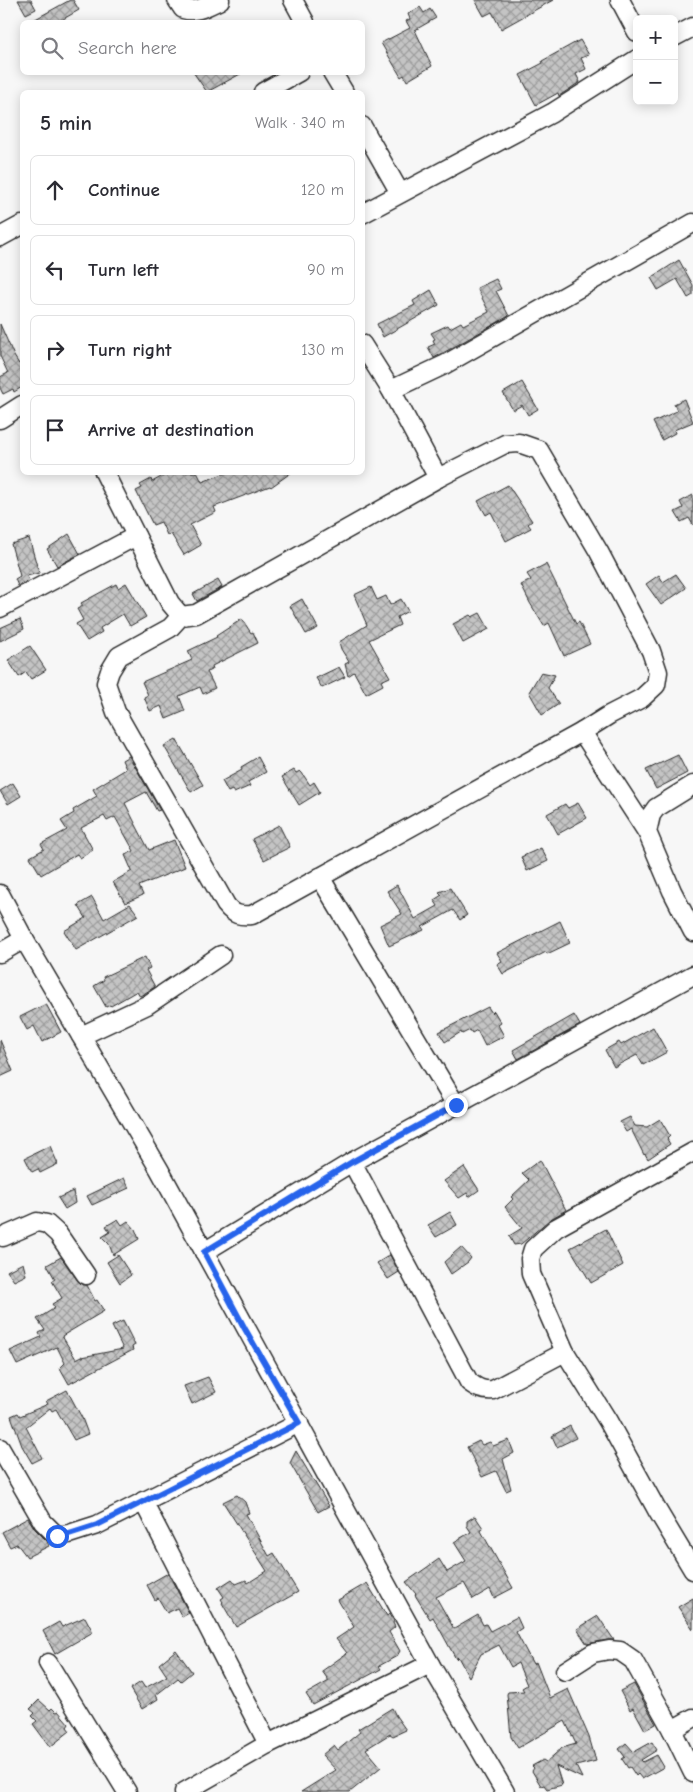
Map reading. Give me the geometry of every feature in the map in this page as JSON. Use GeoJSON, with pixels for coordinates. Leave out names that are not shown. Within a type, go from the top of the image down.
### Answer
{"type":"FeatureCollection","features":[{"type":"Feature","properties":{"kind":"street"},"geometry":{"type":"LineString","coordinates":[[177,0],[183,9],[190,11],[199,10],[220,0]]}},
{"type":"Feature","properties":{"kind":"street"},"geometry":{"type":"LineString","coordinates":[[292,0],[304,20]]}},
{"type":"Feature","properties":{"kind":"street"},"geometry":{"type":"LineString","coordinates":[[620,0],[633,24]]}},
{"type":"Feature","properties":{"kind":"street"},"geometry":{"type":"LineString","coordinates":[[678,36],[693,27]]}},
{"type":"Feature","properties":{"kind":"street"},"geometry":{"type":"LineString","coordinates":[[365,212],[552,113],[635,60]]}},
{"type":"Feature","properties":{"kind":"street"},"geometry":{"type":"LineString","coordinates":[[267,90],[294,75]]}},
{"type":"Feature","properties":{"kind":"street"},"geometry":{"type":"LineString","coordinates":[[334,75],[343,90]]}},
{"type":"Feature","properties":{"kind":"street"},"geometry":{"type":"LineString","coordinates":[[365,131],[400,193]]}},
{"type":"Feature","properties":{"kind":"street"},"geometry":{"type":"LineString","coordinates":[[391,390],[444,365],[693,223]]}},
{"type":"Feature","properties":{"kind":"street"},"geometry":{"type":"LineString","coordinates":[[0,238],[20,226]]}},
{"type":"Feature","properties":{"kind":"street"},"geometry":{"type":"LineString","coordinates":[[365,349],[391,390],[438,478]]}},
{"type":"Feature","properties":{"kind":"street"},"geometry":{"type":"LineString","coordinates":[[0,418],[20,406]]}},
{"type":"Feature","properties":{"kind":"street"},"geometry":{"type":"LineString","coordinates":[[519,442],[540,450],[599,552],[651,651],[658,672],[656,685],[642,698],[252,915],[238,915],[231,911],[116,712],[106,684],[118,656],[170,628],[181,616],[196,614],[438,478],[504,444],[519,442]]}},
{"type":"Feature","properties":{"kind":"street"},"geometry":{"type":"LineString","coordinates":[[106,475],[170,603],[181,616]]}},
{"type":"Feature","properties":{"kind":"street"},"geometry":{"type":"LineString","coordinates":[[0,608],[136,536]]}},
{"type":"Feature","properties":{"kind":"street"},"geometry":{"type":"LineString","coordinates":[[582,732],[648,832],[672,891],[693,932]]}},
{"type":"Feature","properties":{"kind":"street"},"geometry":{"type":"LineString","coordinates":[[648,832],[651,816],[656,808],[693,785]]}},
{"type":"Feature","properties":{"kind":"street"},"geometry":{"type":"LineString","coordinates":[[320,877],[456,1105]]}},
{"type":"Feature","properties":{"kind":"street"},"geometry":{"type":"LineString","coordinates":[[0,894],[24,939],[159,1169],[430,1664],[505,1792]]}},
{"type":"Feature","properties":{"kind":"street"},"geometry":{"type":"LineString","coordinates":[[0,953],[24,939]]}},
{"type":"Feature","properties":{"kind":"street"},"geometry":{"type":"LineString","coordinates":[[81,1036],[147,1005],[221,955]]}},
{"type":"Feature","properties":{"kind":"street"},"geometry":{"type":"LineString","coordinates":[[204,1252],[352,1162],[693,975]]}},
{"type":"Feature","properties":{"kind":"street"},"geometry":{"type":"LineString","coordinates":[[693,1152],[556,1228],[533,1249],[530,1259],[531,1274],[565,1352],[608,1421],[657,1510],[693,1570]]}},
{"type":"Feature","properties":{"kind":"street"},"geometry":{"type":"LineString","coordinates":[[352,1162],[469,1382],[478,1388],[493,1390],[565,1352]]}},
{"type":"Feature","properties":{"kind":"street"},"geometry":{"type":"LineString","coordinates":[[1,1236],[37,1222],[48,1224],[58,1234],[86,1275]]}},
{"type":"Feature","properties":{"kind":"street"},"geometry":{"type":"LineString","coordinates":[[0,1448],[43,1522],[57,1536],[97,1525],[299,1423]]}},
{"type":"Feature","properties":{"kind":"street"},"geometry":{"type":"LineString","coordinates":[[143,1501],[268,1744]]}},
{"type":"Feature","properties":{"kind":"street"},"geometry":{"type":"LineString","coordinates":[[565,1670],[594,1653],[609,1650],[620,1651],[633,1660],[672,1730],[693,1773]]}},
{"type":"Feature","properties":{"kind":"street"},"geometry":{"type":"LineString","coordinates":[[48,1663],[127,1792]]}},
{"type":"Feature","properties":{"kind":"street"},"geometry":{"type":"LineString","coordinates":[[186,1792],[268,1744],[430,1664]]}},
{"type":"Feature","properties":{"kind":"street"},"geometry":{"type":"LineString","coordinates":[[672,1730],[693,1718]]}},
{"type":"Feature","properties":{"kind":"building"},"geometry":{"type":"Polygon","coordinates":[[[18,0],[31,0],[36,9],[26,14],[18,0]]]}},
{"type":"Feature","properties":{"kind":"building"},"geometry":{"type":"Polygon","coordinates":[[[70,0],[73,0],[79,10],[62,20],[34,20],[70,0]]]}},
{"type":"Feature","properties":{"kind":"building"},"geometry":{"type":"Polygon","coordinates":[[[475,0],[553,0],[501,29],[492,12],[484,16],[475,0]]]}},
{"type":"Feature","properties":{"kind":"building"},"geometry":{"type":"Polygon","coordinates":[[[420,7],[424,13],[430,9],[436,18],[415,30],[432,66],[407,81],[404,75],[401,77],[381,43],[410,28],[406,21],[410,19],[408,14],[420,7]]]}},
{"type":"Feature","properties":{"kind":"building"},"geometry":{"type":"Polygon","coordinates":[[[580,40],[589,55],[581,58],[586,69],[576,74],[580,82],[559,96],[558,93],[536,105],[520,75],[580,40]]]}},
{"type":"Feature","properties":{"kind":"building"},"geometry":{"type":"Polygon","coordinates":[[[195,75],[238,75],[211,90],[206,90],[195,75]]]}},
{"type":"Feature","properties":{"kind":"building"},"geometry":{"type":"Polygon","coordinates":[[[679,260],[693,285],[693,295],[688,298],[677,279],[658,290],[651,278],[679,260]]]}},
{"type":"Feature","properties":{"kind":"building"},"geometry":{"type":"Polygon","coordinates":[[[496,279],[501,289],[496,291],[509,316],[434,358],[428,347],[435,344],[433,340],[435,339],[431,333],[448,325],[450,328],[461,322],[463,325],[489,312],[477,288],[496,279]]]}},
{"type":"Feature","properties":{"kind":"building"},"geometry":{"type":"Polygon","coordinates":[[[431,290],[439,305],[383,337],[377,324],[415,305],[413,301],[431,290]]]}},
{"type":"Feature","properties":{"kind":"building"},"geometry":{"type":"Polygon","coordinates":[[[0,324],[14,356],[20,363],[20,388],[14,392],[13,389],[3,394],[0,388],[0,377],[8,373],[0,356],[0,324]]]}},
{"type":"Feature","properties":{"kind":"building"},"geometry":{"type":"Polygon","coordinates":[[[522,382],[538,409],[528,415],[522,405],[513,410],[503,393],[522,382]]]}},
{"type":"Feature","properties":{"kind":"building"},"geometry":{"type":"Polygon","coordinates":[[[684,399],[693,422],[674,430],[675,433],[662,440],[653,422],[677,411],[674,404],[684,399]]]}},
{"type":"Feature","properties":{"kind":"building"},"geometry":{"type":"Polygon","coordinates":[[[165,475],[198,475],[202,482],[220,475],[288,475],[271,487],[214,507],[216,512],[190,525],[201,545],[184,555],[171,534],[167,535],[161,522],[153,525],[136,491],[142,488],[140,485],[151,479],[152,482],[165,475]]]}},
{"type":"Feature","properties":{"kind":"building"},"geometry":{"type":"Polygon","coordinates":[[[508,485],[532,521],[528,524],[531,528],[506,541],[491,512],[486,515],[478,501],[508,485]]]}},
{"type":"Feature","properties":{"kind":"building"},"geometry":{"type":"Polygon","coordinates":[[[693,495],[693,525],[689,518],[681,522],[675,512],[683,508],[680,502],[693,495]]]}},
{"type":"Feature","properties":{"kind":"building"},"geometry":{"type":"Polygon","coordinates":[[[69,534],[80,554],[57,566],[47,549],[69,534]]]}},
{"type":"Feature","properties":{"kind":"building"},"geometry":{"type":"Polygon","coordinates":[[[29,538],[39,573],[27,576],[29,581],[18,586],[15,579],[20,576],[11,544],[29,538]]]}},
{"type":"Feature","properties":{"kind":"building"},"geometry":{"type":"Polygon","coordinates":[[[546,564],[576,624],[579,622],[590,644],[564,656],[549,623],[544,626],[521,585],[531,580],[527,574],[546,564]]]}},
{"type":"Feature","properties":{"kind":"building"},"geometry":{"type":"Polygon","coordinates":[[[676,574],[686,588],[661,605],[646,584],[659,575],[663,582],[676,574]]]}},
{"type":"Feature","properties":{"kind":"building"},"geometry":{"type":"Polygon","coordinates":[[[218,580],[222,587],[197,601],[193,594],[218,580]]]}},
{"type":"Feature","properties":{"kind":"building"},"geometry":{"type":"Polygon","coordinates":[[[126,583],[146,617],[130,626],[123,614],[100,628],[102,632],[87,641],[76,624],[83,620],[77,609],[83,606],[81,603],[116,584],[118,588],[126,583]]]}},
{"type":"Feature","properties":{"kind":"building"},"geometry":{"type":"Polygon","coordinates":[[[371,587],[377,600],[386,596],[390,605],[401,599],[408,611],[397,617],[400,625],[369,640],[390,677],[381,681],[383,685],[366,694],[354,672],[348,676],[345,664],[349,662],[339,642],[367,625],[354,595],[371,587]]]}},
{"type":"Feature","properties":{"kind":"building"},"geometry":{"type":"Polygon","coordinates":[[[302,599],[318,628],[306,634],[290,606],[302,599]]]}},
{"type":"Feature","properties":{"kind":"building"},"geometry":{"type":"Polygon","coordinates":[[[480,613],[489,629],[463,643],[453,624],[470,615],[472,617],[480,613]]]}},
{"type":"Feature","properties":{"kind":"building"},"geometry":{"type":"Polygon","coordinates":[[[20,619],[24,629],[0,641],[0,628],[20,619]]]}},
{"type":"Feature","properties":{"kind":"building"},"geometry":{"type":"Polygon","coordinates":[[[242,619],[251,633],[253,632],[258,643],[212,666],[213,669],[207,672],[215,688],[203,694],[200,687],[179,696],[185,711],[166,719],[161,706],[150,711],[144,697],[148,695],[142,682],[192,660],[188,651],[217,637],[242,619]]]}},
{"type":"Feature","properties":{"kind":"building"},"geometry":{"type":"Polygon","coordinates":[[[30,646],[46,670],[31,679],[26,672],[19,677],[8,660],[30,646]]]}},
{"type":"Feature","properties":{"kind":"building"},"geometry":{"type":"Polygon","coordinates":[[[339,667],[345,677],[322,688],[316,678],[339,667]]]}},
{"type":"Feature","properties":{"kind":"building"},"geometry":{"type":"Polygon","coordinates":[[[541,672],[555,675],[548,688],[559,704],[542,715],[529,692],[541,672]]]}},
{"type":"Feature","properties":{"kind":"building"},"geometry":{"type":"Polygon","coordinates":[[[176,739],[203,785],[191,792],[164,746],[176,739]]]}},
{"type":"Feature","properties":{"kind":"building"},"geometry":{"type":"Polygon","coordinates":[[[678,755],[687,773],[656,789],[646,770],[678,755]]]}},
{"type":"Feature","properties":{"kind":"building"},"geometry":{"type":"Polygon","coordinates":[[[129,756],[160,810],[157,811],[146,792],[125,803],[136,825],[149,850],[174,840],[185,867],[139,886],[143,895],[125,903],[113,882],[132,871],[125,855],[134,851],[115,817],[107,821],[104,816],[81,828],[93,850],[80,858],[77,854],[41,875],[30,857],[44,849],[41,844],[67,830],[61,821],[74,813],[73,810],[97,796],[93,789],[126,769],[122,760],[129,756]]]}},
{"type":"Feature","properties":{"kind":"building"},"geometry":{"type":"Polygon","coordinates":[[[258,757],[266,772],[248,782],[250,786],[234,793],[232,790],[228,792],[222,781],[242,770],[241,767],[258,757]]]}},
{"type":"Feature","properties":{"kind":"building"},"geometry":{"type":"Polygon","coordinates":[[[294,770],[296,773],[300,771],[310,785],[314,782],[320,792],[299,805],[282,777],[294,770]]]}},
{"type":"Feature","properties":{"kind":"building"},"geometry":{"type":"Polygon","coordinates":[[[13,783],[21,796],[8,804],[0,791],[13,783]]]}},
{"type":"Feature","properties":{"kind":"building"},"geometry":{"type":"Polygon","coordinates":[[[578,803],[587,818],[558,834],[547,814],[565,804],[568,808],[578,803]]]}},
{"type":"Feature","properties":{"kind":"building"},"geometry":{"type":"Polygon","coordinates":[[[279,825],[290,847],[264,860],[252,839],[279,825]]]}},
{"type":"Feature","properties":{"kind":"building"},"geometry":{"type":"Polygon","coordinates":[[[541,848],[548,861],[527,871],[521,857],[541,848]]]}},
{"type":"Feature","properties":{"kind":"building"},"geometry":{"type":"Polygon","coordinates":[[[397,885],[415,919],[438,906],[434,900],[442,895],[439,892],[450,888],[467,915],[460,920],[453,910],[422,927],[424,930],[389,946],[380,925],[402,914],[387,891],[397,885]]]}},
{"type":"Feature","properties":{"kind":"building"},"geometry":{"type":"Polygon","coordinates":[[[92,897],[104,919],[130,904],[138,915],[76,950],[64,931],[86,918],[78,905],[92,897]]]}},
{"type":"Feature","properties":{"kind":"building"},"geometry":{"type":"Polygon","coordinates":[[[560,921],[570,943],[547,954],[546,952],[503,974],[497,964],[502,961],[497,953],[560,921]]]}},
{"type":"Feature","properties":{"kind":"building"},"geometry":{"type":"Polygon","coordinates":[[[145,957],[150,968],[146,970],[155,987],[140,996],[137,991],[106,1007],[94,986],[104,980],[103,977],[145,957]]]}},
{"type":"Feature","properties":{"kind":"building"},"geometry":{"type":"Polygon","coordinates":[[[46,1004],[61,1032],[42,1042],[34,1026],[27,1030],[20,1017],[46,1004]]]}},
{"type":"Feature","properties":{"kind":"building"},"geometry":{"type":"Polygon","coordinates":[[[488,1007],[492,1013],[494,1011],[501,1023],[498,1025],[504,1036],[485,1046],[477,1030],[472,1033],[470,1030],[462,1034],[461,1032],[445,1042],[439,1032],[488,1007]]]}},
{"type":"Feature","properties":{"kind":"building"},"geometry":{"type":"Polygon","coordinates":[[[574,1015],[580,1025],[518,1059],[513,1050],[574,1015]]]}},
{"type":"Feature","properties":{"kind":"building"},"geometry":{"type":"Polygon","coordinates":[[[653,1027],[667,1052],[643,1065],[637,1055],[614,1067],[605,1050],[619,1042],[621,1045],[653,1027]]]}},
{"type":"Feature","properties":{"kind":"building"},"geometry":{"type":"Polygon","coordinates":[[[0,1040],[13,1071],[0,1077],[0,1040]]]}},
{"type":"Feature","properties":{"kind":"building"},"geometry":{"type":"Polygon","coordinates":[[[630,1117],[635,1126],[647,1127],[660,1119],[670,1136],[667,1139],[670,1144],[648,1159],[644,1155],[631,1129],[626,1132],[620,1122],[630,1117]]]}},
{"type":"Feature","properties":{"kind":"building"},"geometry":{"type":"Polygon","coordinates":[[[50,1146],[58,1164],[40,1173],[38,1169],[32,1172],[25,1158],[50,1146]]]}},
{"type":"Feature","properties":{"kind":"building"},"geometry":{"type":"Polygon","coordinates":[[[540,1160],[566,1210],[549,1220],[521,1244],[514,1245],[509,1236],[522,1228],[505,1207],[513,1199],[511,1197],[529,1180],[522,1173],[540,1160]]]}},
{"type":"Feature","properties":{"kind":"building"},"geometry":{"type":"Polygon","coordinates":[[[464,1167],[479,1190],[469,1197],[467,1193],[459,1198],[444,1181],[464,1167]]]}},
{"type":"Feature","properties":{"kind":"building"},"geometry":{"type":"Polygon","coordinates":[[[124,1178],[129,1188],[92,1205],[87,1196],[124,1178]]]}},
{"type":"Feature","properties":{"kind":"building"},"geometry":{"type":"Polygon","coordinates":[[[73,1191],[75,1203],[65,1209],[58,1198],[73,1191]]]}},
{"type":"Feature","properties":{"kind":"building"},"geometry":{"type":"Polygon","coordinates":[[[450,1212],[457,1225],[436,1237],[428,1225],[450,1212]]]}},
{"type":"Feature","properties":{"kind":"building"},"geometry":{"type":"Polygon","coordinates":[[[118,1219],[122,1225],[128,1221],[135,1229],[139,1239],[113,1255],[109,1244],[102,1237],[110,1232],[106,1226],[118,1219]]]}},
{"type":"Feature","properties":{"kind":"building"},"geometry":{"type":"Polygon","coordinates":[[[606,1229],[623,1265],[591,1283],[570,1248],[606,1229]]]}},
{"type":"Feature","properties":{"kind":"building"},"geometry":{"type":"Polygon","coordinates":[[[461,1247],[471,1258],[451,1274],[444,1262],[461,1247]]]}},
{"type":"Feature","properties":{"kind":"building"},"geometry":{"type":"Polygon","coordinates":[[[118,1255],[131,1275],[120,1283],[107,1262],[118,1255]]]}},
{"type":"Feature","properties":{"kind":"building"},"geometry":{"type":"Polygon","coordinates":[[[390,1255],[399,1272],[388,1279],[377,1263],[390,1255]]]}},
{"type":"Feature","properties":{"kind":"building"},"geometry":{"type":"Polygon","coordinates":[[[61,1257],[78,1281],[82,1285],[87,1285],[95,1301],[97,1300],[104,1311],[62,1336],[76,1359],[82,1356],[123,1349],[112,1326],[123,1321],[135,1345],[132,1347],[133,1350],[69,1384],[60,1368],[65,1363],[57,1347],[17,1365],[10,1351],[41,1337],[39,1333],[45,1330],[37,1319],[55,1308],[52,1304],[62,1298],[52,1281],[55,1279],[47,1265],[61,1257]]]}},
{"type":"Feature","properties":{"kind":"building"},"geometry":{"type":"Polygon","coordinates":[[[23,1263],[26,1275],[14,1281],[7,1271],[23,1263]]]}},
{"type":"Feature","properties":{"kind":"building"},"geometry":{"type":"Polygon","coordinates":[[[208,1377],[216,1392],[192,1404],[184,1386],[208,1377]]]}},
{"type":"Feature","properties":{"kind":"building"},"geometry":{"type":"Polygon","coordinates":[[[67,1390],[88,1434],[74,1440],[56,1409],[52,1411],[50,1408],[26,1427],[42,1458],[32,1463],[22,1446],[11,1416],[18,1413],[20,1416],[48,1404],[46,1401],[67,1390]]]}},
{"type":"Feature","properties":{"kind":"building"},"geometry":{"type":"Polygon","coordinates":[[[570,1426],[576,1438],[557,1447],[552,1436],[570,1426]]]}},
{"type":"Feature","properties":{"kind":"building"},"geometry":{"type":"Polygon","coordinates":[[[509,1440],[514,1453],[503,1459],[511,1489],[506,1491],[496,1471],[482,1477],[467,1447],[479,1441],[482,1445],[490,1442],[493,1446],[509,1440]]]}},
{"type":"Feature","properties":{"kind":"building"},"geometry":{"type":"Polygon","coordinates":[[[296,1451],[329,1506],[318,1512],[290,1463],[296,1451]]]}},
{"type":"Feature","properties":{"kind":"building"},"geometry":{"type":"Polygon","coordinates":[[[237,1495],[245,1502],[249,1513],[246,1514],[269,1556],[274,1553],[298,1592],[236,1627],[222,1603],[221,1599],[224,1597],[218,1588],[232,1579],[236,1584],[246,1580],[248,1583],[267,1571],[223,1502],[237,1495]]]}},
{"type":"Feature","properties":{"kind":"building"},"geometry":{"type":"Polygon","coordinates":[[[475,1516],[483,1528],[481,1531],[513,1588],[494,1598],[490,1589],[473,1599],[464,1583],[436,1597],[454,1629],[478,1615],[483,1625],[486,1624],[490,1631],[517,1617],[522,1628],[516,1632],[533,1664],[536,1662],[550,1698],[568,1689],[589,1737],[596,1761],[576,1766],[582,1778],[556,1766],[562,1785],[547,1789],[544,1785],[541,1786],[532,1771],[534,1768],[532,1766],[543,1760],[546,1762],[562,1748],[576,1744],[565,1721],[518,1748],[511,1737],[507,1694],[508,1692],[524,1691],[522,1688],[527,1685],[518,1663],[511,1667],[499,1645],[481,1654],[469,1677],[458,1657],[456,1659],[433,1617],[430,1619],[416,1594],[406,1582],[439,1559],[447,1572],[466,1561],[454,1542],[471,1532],[467,1526],[467,1521],[475,1516]]]}},
{"type":"Feature","properties":{"kind":"building"},"geometry":{"type":"Polygon","coordinates":[[[28,1518],[49,1546],[27,1557],[17,1544],[10,1547],[2,1532],[28,1518]]]}},
{"type":"Feature","properties":{"kind":"building"},"geometry":{"type":"Polygon","coordinates":[[[168,1573],[189,1613],[182,1617],[177,1608],[167,1613],[158,1598],[155,1600],[147,1585],[168,1573]]]}},
{"type":"Feature","properties":{"kind":"building"},"geometry":{"type":"Polygon","coordinates":[[[367,1583],[387,1616],[390,1614],[394,1621],[395,1627],[389,1632],[400,1651],[397,1656],[379,1666],[381,1669],[313,1705],[306,1694],[329,1681],[322,1671],[347,1653],[336,1639],[354,1627],[338,1600],[367,1583]]]}},
{"type":"Feature","properties":{"kind":"building"},"geometry":{"type":"Polygon","coordinates":[[[693,1598],[693,1629],[678,1607],[693,1598]]]}},
{"type":"Feature","properties":{"kind":"building"},"geometry":{"type":"Polygon","coordinates":[[[598,1616],[614,1640],[587,1644],[577,1629],[598,1616]]]}},
{"type":"Feature","properties":{"kind":"building"},"geometry":{"type":"Polygon","coordinates":[[[85,1617],[93,1632],[55,1654],[43,1631],[59,1622],[62,1627],[85,1617]]]}},
{"type":"Feature","properties":{"kind":"building"},"geometry":{"type":"Polygon","coordinates":[[[176,1650],[192,1672],[181,1681],[178,1678],[156,1695],[158,1699],[142,1709],[130,1689],[141,1682],[145,1688],[167,1676],[159,1664],[176,1650]]]}},
{"type":"Feature","properties":{"kind":"building"},"geometry":{"type":"Polygon","coordinates":[[[634,1684],[656,1724],[645,1730],[633,1708],[630,1710],[620,1691],[634,1684]]]}},
{"type":"Feature","properties":{"kind":"building"},"geometry":{"type":"Polygon","coordinates":[[[39,1700],[50,1710],[52,1708],[56,1712],[58,1711],[69,1724],[67,1727],[70,1731],[50,1747],[33,1724],[37,1721],[32,1716],[35,1713],[30,1709],[39,1700]]]}},
{"type":"Feature","properties":{"kind":"building"},"geometry":{"type":"Polygon","coordinates":[[[392,1708],[406,1730],[393,1736],[390,1734],[366,1749],[381,1767],[350,1792],[301,1792],[336,1770],[322,1755],[334,1745],[338,1750],[360,1732],[358,1729],[392,1708]]]}},
{"type":"Feature","properties":{"kind":"building"},"geometry":{"type":"Polygon","coordinates":[[[652,1742],[657,1750],[641,1760],[643,1762],[657,1755],[664,1767],[642,1779],[638,1774],[636,1776],[630,1767],[628,1768],[622,1759],[625,1757],[619,1749],[626,1743],[634,1752],[652,1742]]]}},
{"type":"Feature","properties":{"kind":"route"},"geometry":{"type":"LineString","coordinates":[[57,1536],[97,1525],[299,1423],[245,1329],[204,1252],[352,1162],[456,1105]]}}]}
